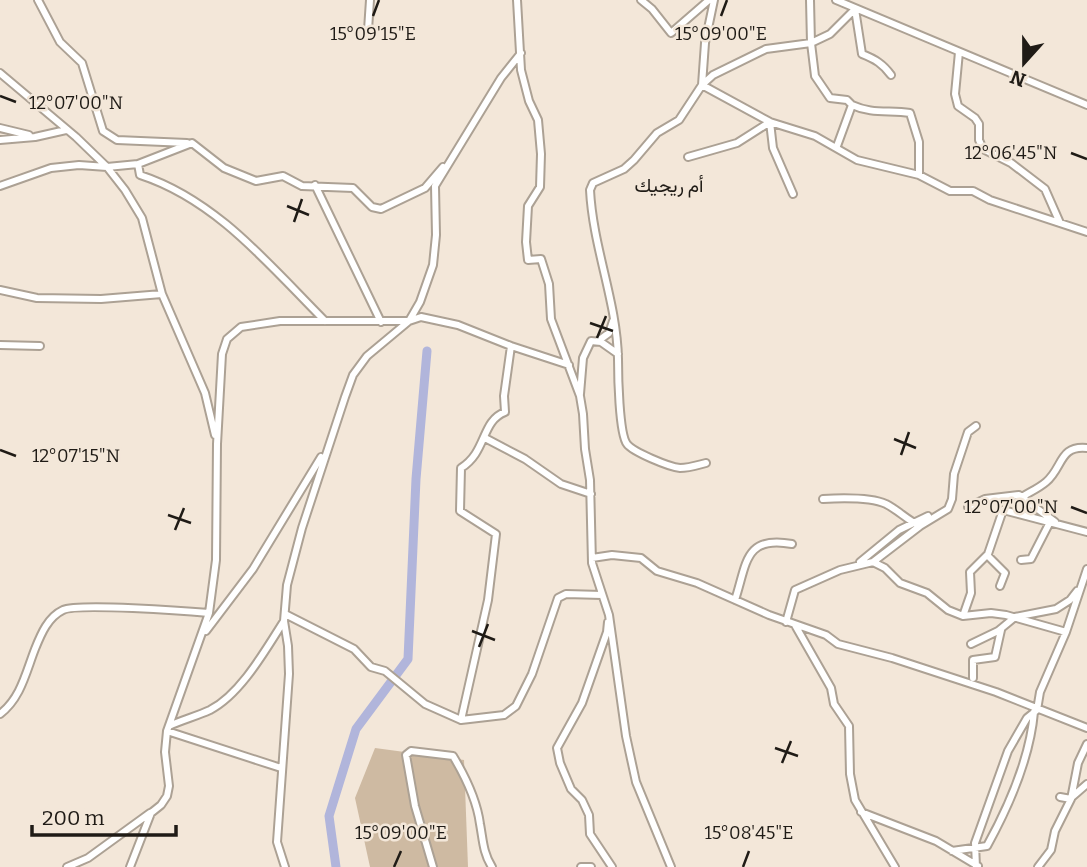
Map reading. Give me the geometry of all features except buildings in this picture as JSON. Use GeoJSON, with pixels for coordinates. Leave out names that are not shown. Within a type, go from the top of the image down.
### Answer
{"type":"FeatureCollection","features":[{"type":"Feature","properties":{"kind":"street"},"geometry":{"type":"LineString","coordinates":[[38,0],[60,42],[82,63],[103,131],[117,140],[192,143],[224,168],[256,181],[283,176],[302,186],[353,188],[372,206],[381,209],[425,187],[453,155]]}},
{"type":"Feature","properties":{"kind":"street"},"geometry":{"type":"LineString","coordinates":[[368,30],[370,0]]}},
{"type":"Feature","properties":{"kind":"street"},"geometry":{"type":"LineString","coordinates":[[517,0],[522,54],[520,70],[538,121],[541,154],[540,187],[528,206],[528,260],[541,259],[549,284],[551,318],[580,396]]}},
{"type":"Feature","properties":{"kind":"street"},"geometry":{"type":"LineString","coordinates":[[641,0],[671,33],[712,0]]}},
{"type":"Feature","properties":{"kind":"street"},"geometry":{"type":"LineString","coordinates":[[702,85],[712,0]]}},
{"type":"Feature","properties":{"kind":"street"},"geometry":{"type":"LineString","coordinates":[[810,0],[815,76],[830,98],[847,100],[870,113],[910,113],[919,142],[919,176]]}},
{"type":"Feature","properties":{"kind":"street"},"geometry":{"type":"LineString","coordinates":[[836,0],[1087,105]]}},
{"type":"Feature","properties":{"kind":"street"},"geometry":{"type":"LineString","coordinates":[[706,463],[678,467],[627,445],[622,433],[613,311],[607,291],[590,190],[593,183],[624,169],[657,133],[679,120],[702,85],[713,75],[766,49],[811,43],[830,34],[855,9]]}},
{"type":"Feature","properties":{"kind":"street"},"geometry":{"type":"LineString","coordinates":[[855,9],[862,54],[884,66],[891,75]]}},
{"type":"Feature","properties":{"kind":"street"},"geometry":{"type":"LineString","coordinates":[[959,52],[955,94],[958,106],[979,124],[979,140],[983,149],[1012,163],[1045,189],[1060,223]]}},
{"type":"Feature","properties":{"kind":"street"},"geometry":{"type":"LineString","coordinates":[[285,867],[277,842],[289,674],[284,618],[287,585],[326,450],[353,375],[366,356],[409,321],[427,287],[433,265],[436,235],[435,186],[501,78],[522,54]]}},
{"type":"Feature","properties":{"kind":"street"},"geometry":{"type":"LineString","coordinates":[[0,73],[107,167],[142,218],[162,294],[190,353],[205,393],[217,444]]}},
{"type":"Feature","properties":{"kind":"street"},"geometry":{"type":"LineString","coordinates":[[702,85],[770,122],[837,146],[857,160],[919,176],[944,189],[973,191],[990,200],[1087,232]]}},
{"type":"Feature","properties":{"kind":"street"},"geometry":{"type":"LineString","coordinates":[[837,146],[852,105]]}},
{"type":"Feature","properties":{"kind":"street"},"geometry":{"type":"LineString","coordinates":[[688,157],[737,143],[770,122]]}},
{"type":"Feature","properties":{"kind":"street"},"geometry":{"type":"LineString","coordinates":[[770,122],[773,148],[793,194]]}},
{"type":"Feature","properties":{"kind":"street"},"geometry":{"type":"LineString","coordinates":[[0,128],[34,137]]}},
{"type":"Feature","properties":{"kind":"street"},"geometry":{"type":"LineString","coordinates":[[0,140],[34,137],[66,130]]}},
{"type":"Feature","properties":{"kind":"street"},"geometry":{"type":"LineString","coordinates":[[0,186],[51,169],[79,165],[107,167],[138,164],[192,143]]}},
{"type":"Feature","properties":{"kind":"street"},"geometry":{"type":"LineString","coordinates":[[138,164],[140,175],[203,206],[237,232],[325,321]]}},
{"type":"Feature","properties":{"kind":"street"},"geometry":{"type":"LineString","coordinates":[[315,185],[381,322]]}},
{"type":"Feature","properties":{"kind":"street"},"geometry":{"type":"LineString","coordinates":[[0,290],[37,298],[101,299],[162,294]]}},
{"type":"Feature","properties":{"kind":"street"},"geometry":{"type":"LineString","coordinates":[[598,341],[612,327],[613,311]]}},
{"type":"Feature","properties":{"kind":"street"},"geometry":{"type":"LineString","coordinates":[[67,867],[88,858],[161,805],[167,796],[169,786],[165,752],[168,728],[209,614],[216,560],[217,444],[222,354],[227,339],[241,327],[280,321],[381,322],[409,321],[421,317],[458,325],[510,346],[569,365]]}},
{"type":"Feature","properties":{"kind":"street"},"geometry":{"type":"LineString","coordinates":[[618,354],[598,341],[591,341],[585,352],[580,396],[591,494],[592,558],[609,615],[626,736],[636,782],[671,867]]}},
{"type":"Feature","properties":{"kind":"street"},"geometry":{"type":"LineString","coordinates":[[0,345],[40,346]]}},
{"type":"Feature","properties":{"kind":"street"},"geometry":{"type":"LineString","coordinates":[[461,720],[488,600],[496,534],[460,511],[461,468],[473,461],[490,422],[505,412],[503,396],[510,346]]}},
{"type":"Feature","properties":{"kind":"street"},"geometry":{"type":"LineString","coordinates":[[852,567],[865,560],[892,535],[948,509],[952,499],[954,474],[968,432],[976,426]]}},
{"type":"Feature","properties":{"kind":"street"},"geometry":{"type":"LineString","coordinates":[[485,438],[525,459],[561,484],[591,494]]}},
{"type":"Feature","properties":{"kind":"street"},"geometry":{"type":"LineString","coordinates":[[968,507],[985,499],[1022,497],[1048,481],[1066,453],[1076,447],[1087,448]]}},
{"type":"Feature","properties":{"kind":"street"},"geometry":{"type":"LineString","coordinates":[[202,636],[253,569],[326,450]]}},
{"type":"Feature","properties":{"kind":"street"},"geometry":{"type":"LineString","coordinates":[[823,499],[847,497],[883,503],[917,524]]}},
{"type":"Feature","properties":{"kind":"street"},"geometry":{"type":"LineString","coordinates":[[1022,497],[1059,525]]}},
{"type":"Feature","properties":{"kind":"street"},"geometry":{"type":"LineString","coordinates":[[964,616],[972,591],[972,570],[988,554],[1003,510],[1087,532]]}},
{"type":"Feature","properties":{"kind":"street"},"geometry":{"type":"LineString","coordinates":[[1021,560],[1031,559],[1049,523]]}},
{"type":"Feature","properties":{"kind":"street"},"geometry":{"type":"LineString","coordinates":[[786,622],[795,590],[840,570],[873,562],[888,553],[917,524]]}},
{"type":"Feature","properties":{"kind":"street"},"geometry":{"type":"LineString","coordinates":[[735,600],[747,558],[753,550],[770,541],[792,544]]}},
{"type":"Feature","properties":{"kind":"street"},"geometry":{"type":"LineString","coordinates":[[988,554],[1005,573],[1000,586]]}},
{"type":"Feature","properties":{"kind":"street"},"geometry":{"type":"LineString","coordinates":[[592,558],[612,555],[641,558],[657,570],[697,583],[786,622],[826,635],[838,644],[892,658],[983,688],[1036,711],[1087,727]]}},
{"type":"Feature","properties":{"kind":"street"},"geometry":{"type":"LineString","coordinates":[[873,562],[885,568],[900,583],[927,593],[948,610],[964,616],[991,613],[1066,632]]}},
{"type":"Feature","properties":{"kind":"street"},"geometry":{"type":"LineString","coordinates":[[952,851],[987,846],[995,832],[1022,769],[1040,692],[1066,632],[1087,569]]}},
{"type":"Feature","properties":{"kind":"street"},"geometry":{"type":"LineString","coordinates":[[971,643],[1002,628],[1015,617],[1056,609],[1070,600],[1081,587]]}},
{"type":"Feature","properties":{"kind":"street"},"geometry":{"type":"LineString","coordinates":[[284,618],[354,649],[371,667],[385,671],[425,704],[461,720],[504,715],[516,706],[532,674],[558,598],[566,594],[602,595]]}},
{"type":"Feature","properties":{"kind":"street"},"geometry":{"type":"LineString","coordinates":[[0,714],[14,701],[41,634],[49,621],[66,608],[209,614]]}},
{"type":"Feature","properties":{"kind":"street"},"geometry":{"type":"LineString","coordinates":[[609,615],[607,632],[582,703],[556,748],[571,789],[582,800],[589,814],[590,834],[612,867]]}},
{"type":"Feature","properties":{"kind":"street"},"geometry":{"type":"LineString","coordinates":[[168,728],[220,703],[248,672],[284,618]]}},
{"type":"Feature","properties":{"kind":"street"},"geometry":{"type":"LineString","coordinates":[[795,625],[828,681],[834,704],[849,726],[850,774],[855,800],[895,867]]}},
{"type":"Feature","properties":{"kind":"street"},"geometry":{"type":"LineString","coordinates":[[973,678],[973,660],[995,657],[1002,628]]}},
{"type":"Feature","properties":{"kind":"street"},"geometry":{"type":"LineString","coordinates":[[977,866],[975,843],[1008,751],[1027,718],[1036,711]]}},
{"type":"Feature","properties":{"kind":"street"},"geometry":{"type":"LineString","coordinates":[[168,728],[281,768]]}},
{"type":"Feature","properties":{"kind":"street"},"geometry":{"type":"LineString","coordinates":[[1038,867],[1051,850],[1055,831],[1071,799],[1079,763],[1087,744]]}},
{"type":"Feature","properties":{"kind":"street"},"geometry":{"type":"LineString","coordinates":[[433,867],[415,806],[406,755],[411,751],[453,755],[464,775],[480,824],[486,857],[492,867]]}},
{"type":"Feature","properties":{"kind":"street"},"geometry":{"type":"LineString","coordinates":[[1071,799],[1087,784]]}},
{"type":"Feature","properties":{"kind":"street"},"geometry":{"type":"LineString","coordinates":[[1060,797],[1071,799]]}},
{"type":"Feature","properties":{"kind":"street"},"geometry":{"type":"LineString","coordinates":[[860,811],[936,841],[977,866]]}},
{"type":"Feature","properties":{"kind":"street"},"geometry":{"type":"LineString","coordinates":[[130,867],[150,813]]}},
{"type":"Feature","properties":{"kind":"street"},"geometry":{"type":"LineString","coordinates":[[580,867],[592,867]]}},
{"type":"Feature","properties":{"kind":"shaded area"},"geometry":{"type":"Polygon","coordinates":[[[375,748],[464,760],[468,867],[370,867],[355,798],[375,748]]]}},
{"type":"Feature","properties":{"kind":"waterway"},"geometry":{"type":"LineString","coordinates":[[336,867],[329,816],[356,729],[408,659],[416,479],[427,351]]}},
{"type":"Feature","properties":{"kind":"district","name":"أم ريجيك"},"geometry":{"type":"Point","coordinates":[669,185]}}]}
